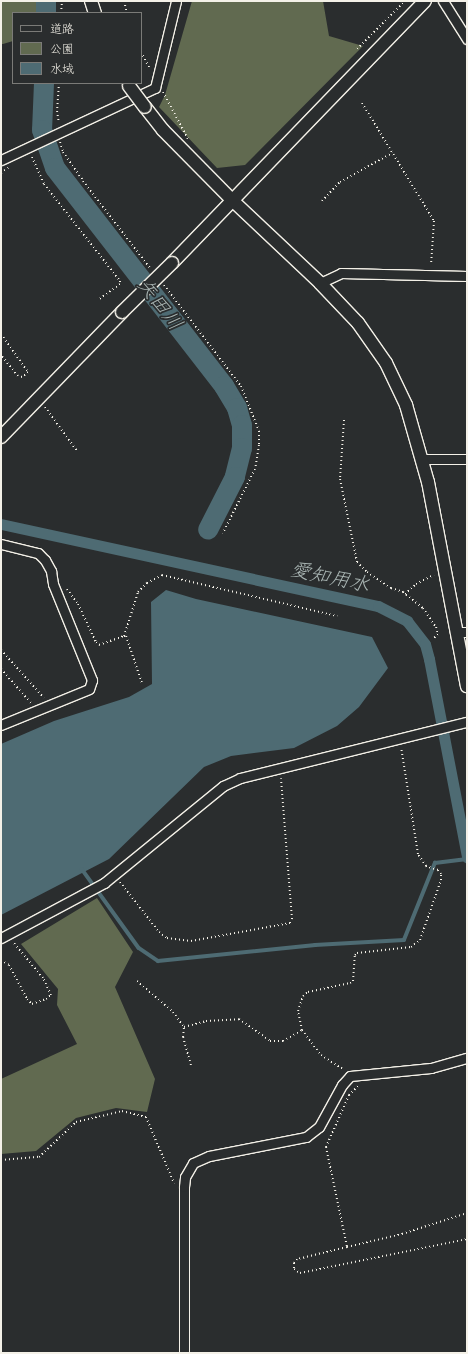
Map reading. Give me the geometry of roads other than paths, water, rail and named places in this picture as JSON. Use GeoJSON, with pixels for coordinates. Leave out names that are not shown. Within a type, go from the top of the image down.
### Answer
{"type":"FeatureCollection","features":[{"type":"Feature","properties":{"kind":"street"},"geometry":{"type":"LineString","coordinates":[[91,1],[95,12]]}},
{"type":"Feature","properties":{"kind":"street"},"geometry":{"type":"LineString","coordinates":[[1,160],[150,92],[155,88],[158,82],[176,1]]}},
{"type":"Feature","properties":{"kind":"street"},"geometry":{"type":"LineString","coordinates":[[1,437],[122,312],[172,263],[231,199],[425,1]]}},
{"type":"Feature","properties":{"kind":"street"},"geometry":{"type":"LineString","coordinates":[[443,1],[467,39]]}},
{"type":"Feature","properties":{"kind":"street"},"geometry":{"type":"LineString","coordinates":[[128,85],[163,130],[231,199],[320,283],[358,323],[386,363],[406,405],[420,459],[428,482],[446,571],[462,632],[467,686]]}},
{"type":"Feature","properties":{"kind":"street"},"geometry":{"type":"LineString","coordinates":[[320,283],[341,274],[467,276]]}},
{"type":"Feature","properties":{"kind":"street"},"geometry":{"type":"LineString","coordinates":[[420,459],[467,459]]}},
{"type":"Feature","properties":{"kind":"street"},"geometry":{"type":"LineString","coordinates":[[1,544],[38,553],[45,560],[52,571],[53,584],[92,680],[89,689],[1,725]]}},
{"type":"Feature","properties":{"kind":"street"},"geometry":{"type":"LineString","coordinates":[[5,936],[85,894],[104,882],[223,786],[240,778],[467,722]]}},
{"type":"Feature","properties":{"kind":"street"},"geometry":{"type":"LineString","coordinates":[[184,1353],[184,1187],[188,1170],[200,1159],[306,1137],[318,1127],[342,1085],[350,1076],[431,1068],[467,1058]]}},
{"type":"Feature","properties":{"kind":"water"},"geometry":{"type":"Polygon","coordinates":[[[166,590],[196,599],[372,637],[388,668],[359,707],[337,726],[294,748],[231,756],[204,767],[109,859],[1,915],[1,744],[54,721],[129,697],[152,684],[151,602],[166,590]]]}},
{"type":"Feature","properties":{"kind":"waterway","name":"矢田川"},"geometry":{"type":"LineString","coordinates":[[46,1],[46,12]]}},
{"type":"Feature","properties":{"kind":"waterway","name":"矢田川"},"geometry":{"type":"LineString","coordinates":[[44,84],[42,130],[55,168],[224,386],[237,408],[242,425],[242,448],[235,477],[208,530]]}},
{"type":"Feature","properties":{"kind":"waterway","name":"愛知用水"},"geometry":{"type":"LineString","coordinates":[[1,524],[378,606],[407,621],[425,644],[429,659],[467,857]]}},
{"type":"Feature","properties":{"kind":"waterway"},"geometry":{"type":"LineString","coordinates":[[82,869],[139,948],[158,961],[315,945],[404,940],[435,863],[467,859]]}}]}
